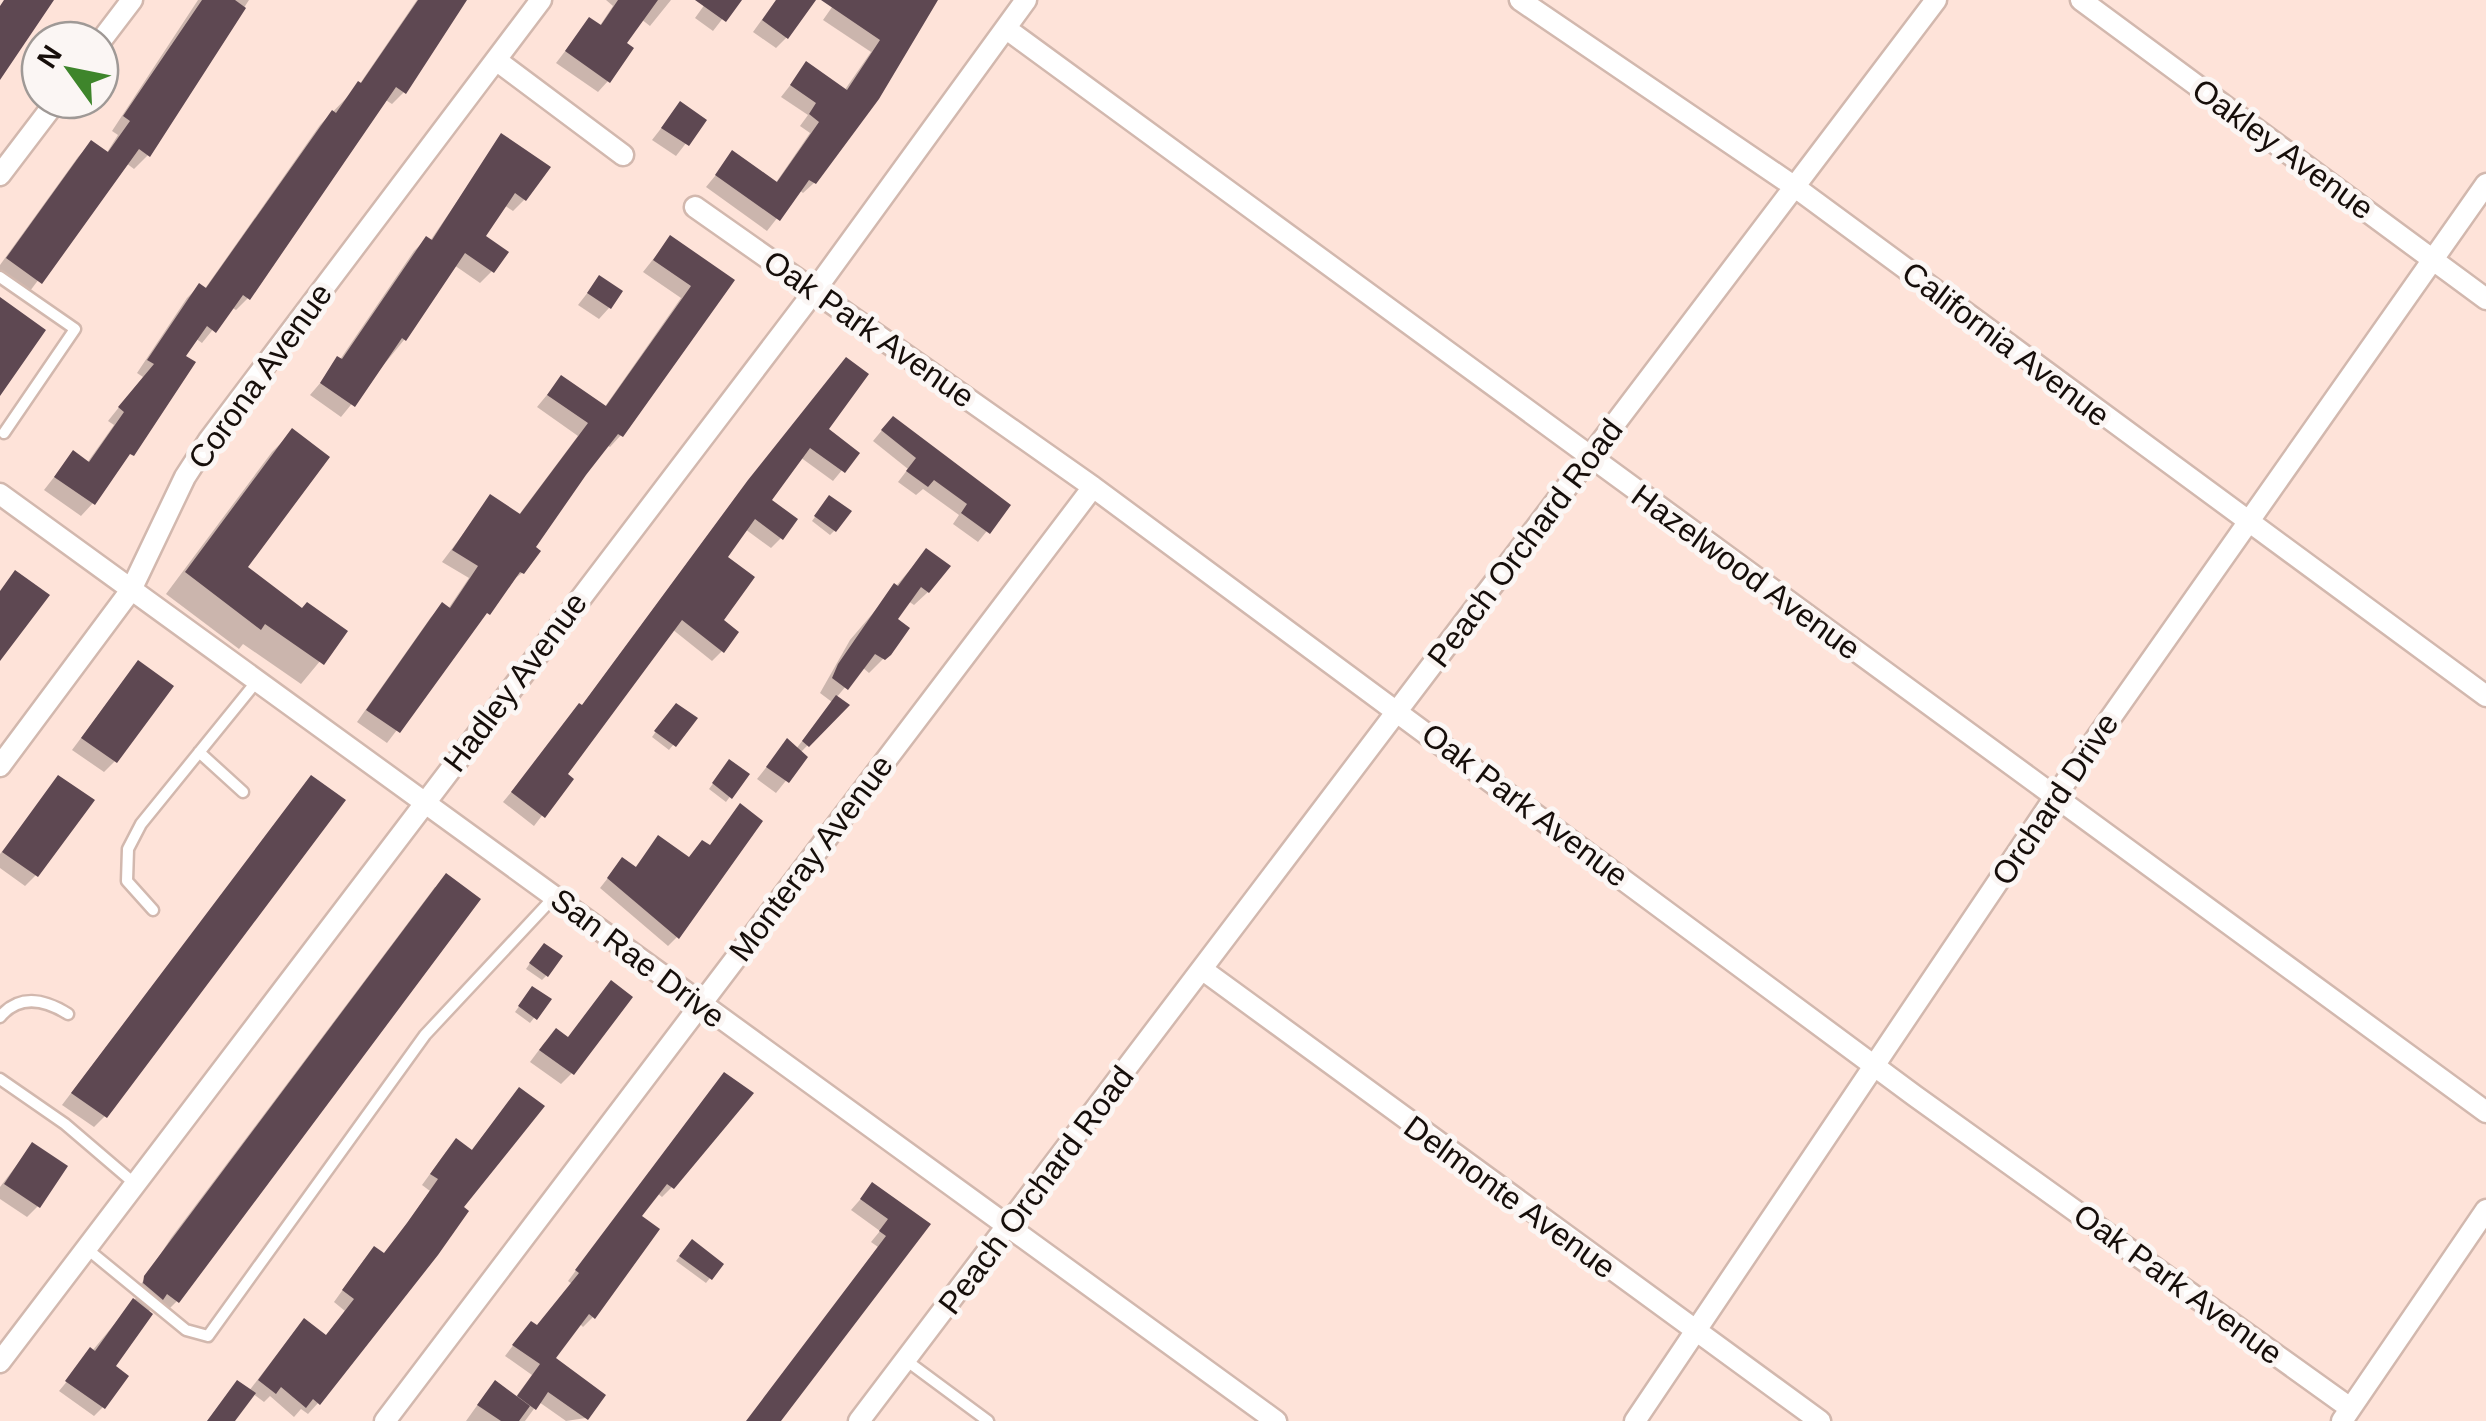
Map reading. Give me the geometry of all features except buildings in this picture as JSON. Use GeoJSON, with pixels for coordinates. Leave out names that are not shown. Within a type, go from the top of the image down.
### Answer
{"type":"FeatureCollection","features":[{"type":"Feature","properties":{"kind":"street"},"geometry":{"type":"LineString","coordinates":[[117,20],[132,0]]}},
{"type":"Feature","properties":{"kind":"street","name":"Corona Avenue"},"geometry":{"type":"LineString","coordinates":[[0,766],[131,590],[186,477],[209,440],[541,0]]}},
{"type":"Feature","properties":{"kind":"street","name":"Hadley Avenue"},"geometry":{"type":"LineString","coordinates":[[0,1362],[813,292],[1008,30],[1026,0]]}},
{"type":"Feature","properties":{"kind":"street","name":"California Avenue"},"geometry":{"type":"LineString","coordinates":[[1520,0],[1795,187],[2244,522],[2486,696]]}},
{"type":"Feature","properties":{"kind":"street","name":"Peach Orchard Road"},"geometry":{"type":"LineString","coordinates":[[859,1421],[1936,0]]}},
{"type":"Feature","properties":{"kind":"street","name":"Oakley Avenue"},"geometry":{"type":"LineString","coordinates":[[2081,0],[2486,299]]}},
{"type":"Feature","properties":{"kind":"street","name":"Hazelwood Avenue"},"geometry":{"type":"LineString","coordinates":[[1008,30],[2486,1112]]}},
{"type":"Feature","properties":{"kind":"street"},"geometry":{"type":"LineString","coordinates":[[496,60],[622,155]]}},
{"type":"Feature","properties":{"kind":"street"},"geometry":{"type":"LineString","coordinates":[[0,175],[42,120]]}},
{"type":"Feature","properties":{"kind":"street","name":"Orchard Drive"},"geometry":{"type":"LineString","coordinates":[[1634,1421],[2244,522],[2486,184]]}},
{"type":"Feature","properties":{"kind":"street","name":"Oak Park Avenue"},"geometry":{"type":"LineString","coordinates":[[695,206],[813,292],[927,367],[1399,710],[2346,1415]]}},
{"type":"Feature","properties":{"kind":"street","name":"Monteray Avenue"},"geometry":{"type":"LineString","coordinates":[[386,1421],[1093,487]]}},
{"type":"Feature","properties":{"kind":"street","name":"San Rae Drive"},"geometry":{"type":"LineString","coordinates":[[0,494],[1276,1421]]}},
{"type":"Feature","properties":{"kind":"street","name":"Delmonte Avenue"},"geometry":{"type":"LineString","coordinates":[[1202,970],[1694,1333],[1820,1421]]}},
{"type":"Feature","properties":{"kind":"street"},"geometry":{"type":"LineString","coordinates":[[2346,1415],[2486,1210]]}},
{"type":"Feature","properties":{"kind":"lane"},"geometry":{"type":"LineString","coordinates":[[0,277],[75,329],[4,433]]}},
{"type":"Feature","properties":{"kind":"lane"},"geometry":{"type":"LineString","coordinates":[[153,910],[128,881],[128,849],[141,824],[257,680]]}},
{"type":"Feature","properties":{"kind":"lane"},"geometry":{"type":"LineString","coordinates":[[199,752],[243,792]]}},
{"type":"Feature","properties":{"kind":"lane"},"geometry":{"type":"LineString","coordinates":[[85,1248],[186,1330],[208,1336],[426,1035],[555,896]]}},
{"type":"Feature","properties":{"kind":"lane"},"geometry":{"type":"LineString","coordinates":[[0,1017],[14,1002],[30,1000],[68,1014]]}},
{"type":"Feature","properties":{"kind":"lane"},"geometry":{"type":"LineString","coordinates":[[0,1079],[65,1124],[134,1183]]}},
{"type":"Feature","properties":{"kind":"lane"},"geometry":{"type":"LineString","coordinates":[[907,1361],[988,1421]]}}]}
